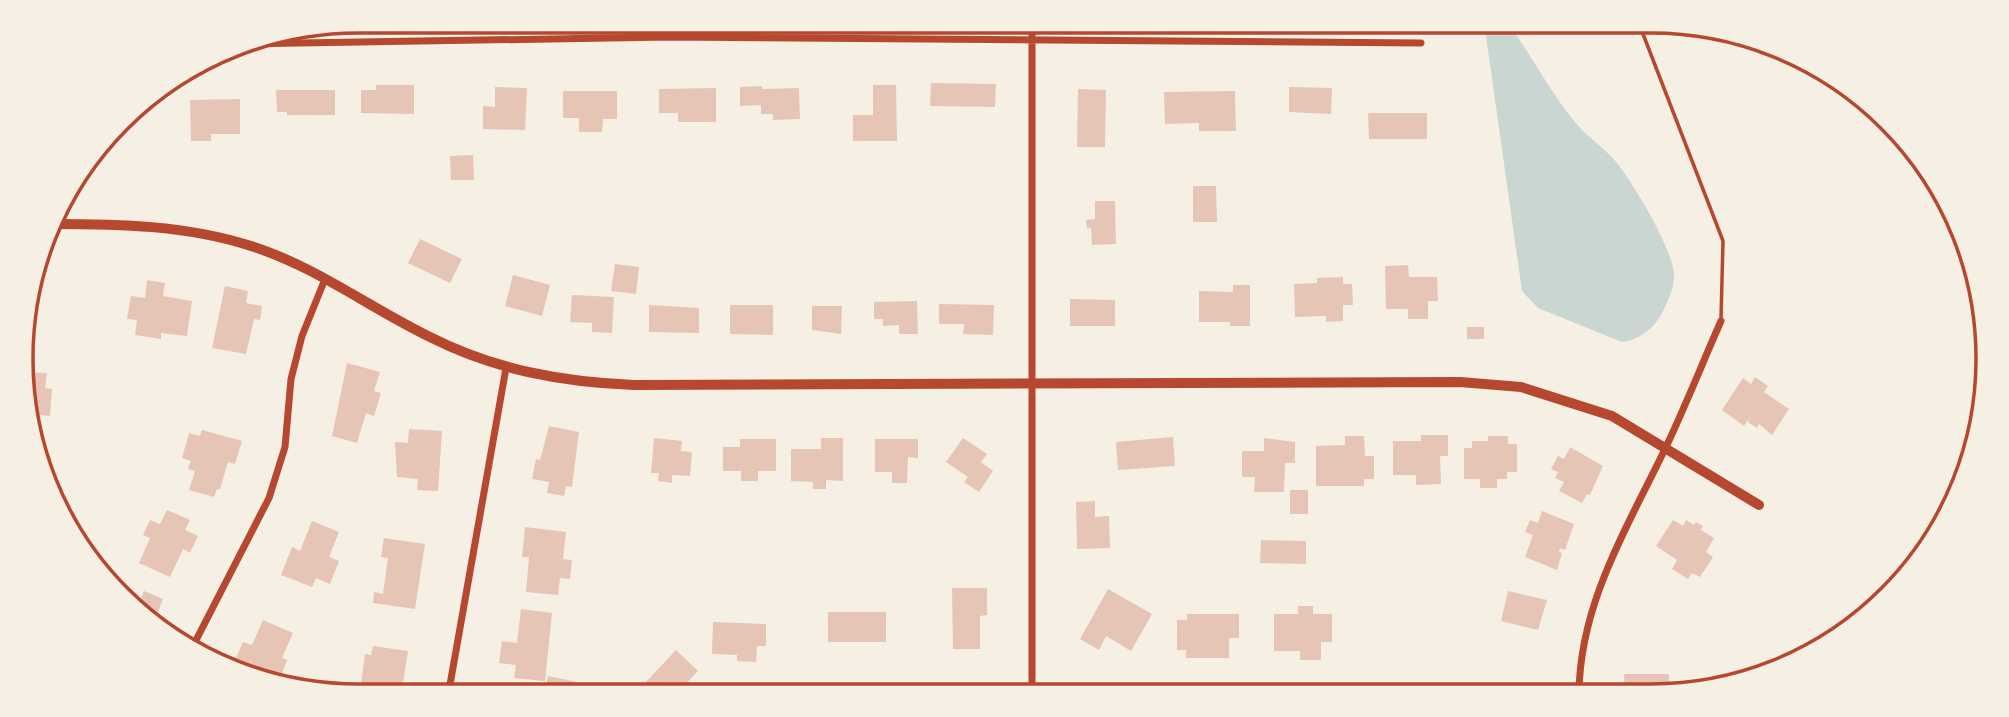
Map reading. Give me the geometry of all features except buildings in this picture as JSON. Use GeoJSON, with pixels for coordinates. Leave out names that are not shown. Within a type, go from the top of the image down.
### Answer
{"type":"FeatureCollection","features":[{"type":"Feature","properties":{"kind":"street"},"geometry":{"type":"LineString","coordinates":[[668,33],[668,37]]}},
{"type":"Feature","properties":{"kind":"street"},"geometry":{"type":"LineString","coordinates":[[1031,33],[1032,684]]}},
{"type":"Feature","properties":{"kind":"street"},"geometry":{"type":"LineString","coordinates":[[274,44],[668,37],[1030,42],[1421,43]]}},
{"type":"Feature","properties":{"kind":"street"},"geometry":{"type":"LineString","coordinates":[[296,39],[296,44]]}},
{"type":"Feature","properties":{"kind":"street"},"geometry":{"type":"LineString","coordinates":[[63,224],[114,224],[184,230],[251,246],[325,279],[429,337],[506,368],[576,382],[634,385],[1461,382],[1521,387],[1612,416],[1666,446],[1759,505]]}},
{"type":"Feature","properties":{"kind":"street"},"geometry":{"type":"LineString","coordinates":[[196,640],[269,498],[285,447],[291,379],[303,335],[325,279]]}},
{"type":"Feature","properties":{"kind":"street"},"geometry":{"type":"LineString","coordinates":[[1580,684],[1588,619],[1603,573],[1666,446],[1721,321]]}},
{"type":"Feature","properties":{"kind":"street"},"geometry":{"type":"LineString","coordinates":[[450,684],[506,368]]}},
{"type":"Feature","properties":{"kind":"lane"},"geometry":{"type":"LineString","coordinates":[[1643,33],[1723,241],[1721,321]]}},
{"type":"Feature","properties":{"kind":"shaded area"},"geometry":{"type":"Polygon","coordinates":[[[1489,33],[1515,33],[1566,111],[1617,163],[1661,235],[1672,266],[1673,285],[1658,320],[1636,338],[1622,342],[1538,308],[1522,291],[1486,36],[1489,33]]]}}]}
